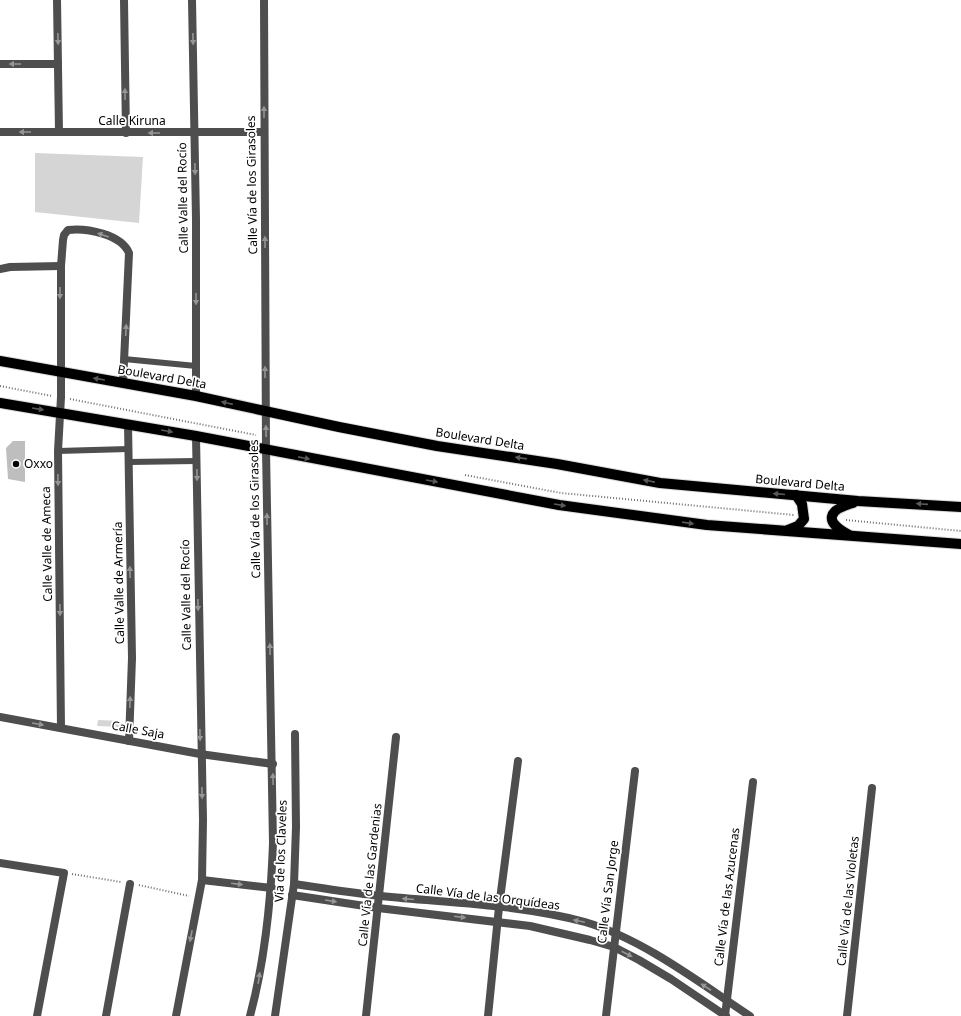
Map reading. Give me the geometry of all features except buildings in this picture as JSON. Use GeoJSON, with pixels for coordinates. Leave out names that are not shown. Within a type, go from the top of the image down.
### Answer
{"type":"FeatureCollection","features":[{"type":"Feature","properties":{"kind":"main road","name":"Boulevard Delta"},"geometry":{"type":"LineString","coordinates":[[0,361],[60,373],[196,396],[437,446],[557,464],[660,483],[858,501],[961,507]]}},
{"type":"Feature","properties":{"kind":"main road"},"geometry":{"type":"LineString","coordinates":[[0,403],[196,436],[559,505],[708,525],[961,544]]}},
{"type":"Feature","properties":{"kind":"main road"},"geometry":{"type":"LineString","coordinates":[[786,531],[802,523],[805,516],[802,504],[796,495]]}},
{"type":"Feature","properties":{"kind":"main road"},"geometry":{"type":"LineString","coordinates":[[852,536],[840,530],[831,519],[833,512],[837,508],[858,501]]}},
{"type":"Feature","properties":{"kind":"street"},"geometry":{"type":"LineString","coordinates":[[57,0],[59,132]]}},
{"type":"Feature","properties":{"kind":"street"},"geometry":{"type":"LineString","coordinates":[[124,0],[126,133]]}},
{"type":"Feature","properties":{"kind":"street","name":"Calle Valle del Rocío"},"geometry":{"type":"LineString","coordinates":[[192,0],[196,396]]}},
{"type":"Feature","properties":{"kind":"street","name":"Calle Vía de los Girasoles"},"geometry":{"type":"LineString","coordinates":[[250,1016],[256,996],[272,888],[273,764],[265,411],[264,0]]}},
{"type":"Feature","properties":{"kind":"street"},"geometry":{"type":"LineString","coordinates":[[0,64],[58,64]]}},
{"type":"Feature","properties":{"kind":"street","name":"Calle Kiruna"},"geometry":{"type":"LineString","coordinates":[[0,132],[264,132]]}},
{"type":"Feature","properties":{"kind":"street","name":"Calle Valle de Ameca"},"geometry":{"type":"LineString","coordinates":[[61,728],[58,451],[61,397],[60,266],[64,235],[68,230],[97,233],[123,243],[129,253],[124,359]]}},
{"type":"Feature","properties":{"kind":"street"},"geometry":{"type":"LineString","coordinates":[[0,270],[10,266],[60,266]]}},
{"type":"Feature","properties":{"kind":"street"},"geometry":{"type":"LineString","coordinates":[[122,383],[124,359]]}},
{"type":"Feature","properties":{"kind":"street","name":"Calle Valle de Armería"},"geometry":{"type":"LineString","coordinates":[[128,424],[132,658],[129,741]]}},
{"type":"Feature","properties":{"kind":"street","name":"Calle Valle del Rocío"},"geometry":{"type":"LineString","coordinates":[[176,1016],[202,880],[203,820],[200,754],[196,436]]}},
{"type":"Feature","properties":{"kind":"street","name":"Calle Saja"},"geometry":{"type":"LineString","coordinates":[[0,717],[200,754],[273,764]]}},
{"type":"Feature","properties":{"kind":"street","name":"Vía de los Claveles"},"geometry":{"type":"LineString","coordinates":[[275,1016],[294,884],[296,827],[295,734]]}},
{"type":"Feature","properties":{"kind":"street","name":"Calle Vía de las Gardenias"},"geometry":{"type":"LineString","coordinates":[[366,1016],[396,737]]}},
{"type":"Feature","properties":{"kind":"street"},"geometry":{"type":"LineString","coordinates":[[488,1016],[499,908],[518,761]]}},
{"type":"Feature","properties":{"kind":"street","name":"Calle Vía San Jorge"},"geometry":{"type":"LineString","coordinates":[[606,1016],[635,771]]}},
{"type":"Feature","properties":{"kind":"street","name":"Calle Vía de las Azucenas"},"geometry":{"type":"LineString","coordinates":[[725,1016],[753,782]]}},
{"type":"Feature","properties":{"kind":"street","name":"Calle Vía de las Violetas"},"geometry":{"type":"LineString","coordinates":[[847,1016],[872,788]]}},
{"type":"Feature","properties":{"kind":"street"},"geometry":{"type":"LineString","coordinates":[[0,863],[64,873],[37,1016]]}},
{"type":"Feature","properties":{"kind":"street"},"geometry":{"type":"LineString","coordinates":[[202,880],[272,888]]}},
{"type":"Feature","properties":{"kind":"street"},"geometry":{"type":"LineString","coordinates":[[106,1016],[130,884]]}},
{"type":"Feature","properties":{"kind":"street","name":"Calle Vía de las Orquídeas"},"geometry":{"type":"LineString","coordinates":[[294,884],[380,896],[499,908],[585,922],[615,934],[658,957],[750,1016]]}},
{"type":"Feature","properties":{"kind":"street","name":"Calle Vía de las Orquídeas"},"geometry":{"type":"LineString","coordinates":[[292,895],[378,908],[498,922],[562,933],[614,947],[671,979],[725,1016]]}},
{"type":"Feature","properties":{"kind":"lane"},"geometry":{"type":"LineString","coordinates":[[124,359],[196,366]]}},
{"type":"Feature","properties":{"kind":"lane"},"geometry":{"type":"LineString","coordinates":[[58,451],[128,449]]}},
{"type":"Feature","properties":{"kind":"lane"},"geometry":{"type":"LineString","coordinates":[[129,462],[196,461]]}},
{"type":"Feature","properties":{"kind":"path"},"geometry":{"type":"LineString","coordinates":[[0,386],[266,436]]}},
{"type":"Feature","properties":{"kind":"path"},"geometry":{"type":"LineString","coordinates":[[460,474],[561,492],[805,516]]}},
{"type":"Feature","properties":{"kind":"path"},"geometry":{"type":"LineString","coordinates":[[831,519],[961,531]]}},
{"type":"Feature","properties":{"kind":"shaded area"},"geometry":{"type":"Polygon","coordinates":[[[35,153],[143,157],[139,223],[35,212],[35,153]]]}},
{"type":"Feature","properties":{"kind":"shaded area"},"geometry":{"type":"Polygon","coordinates":[[[98,720],[121,721],[120,727],[97,726],[98,720]]]}},
{"type":"Feature","properties":{"kind":"place","name":"Oxxo"},"geometry":{"type":"Point","coordinates":[16,464]}}]}
